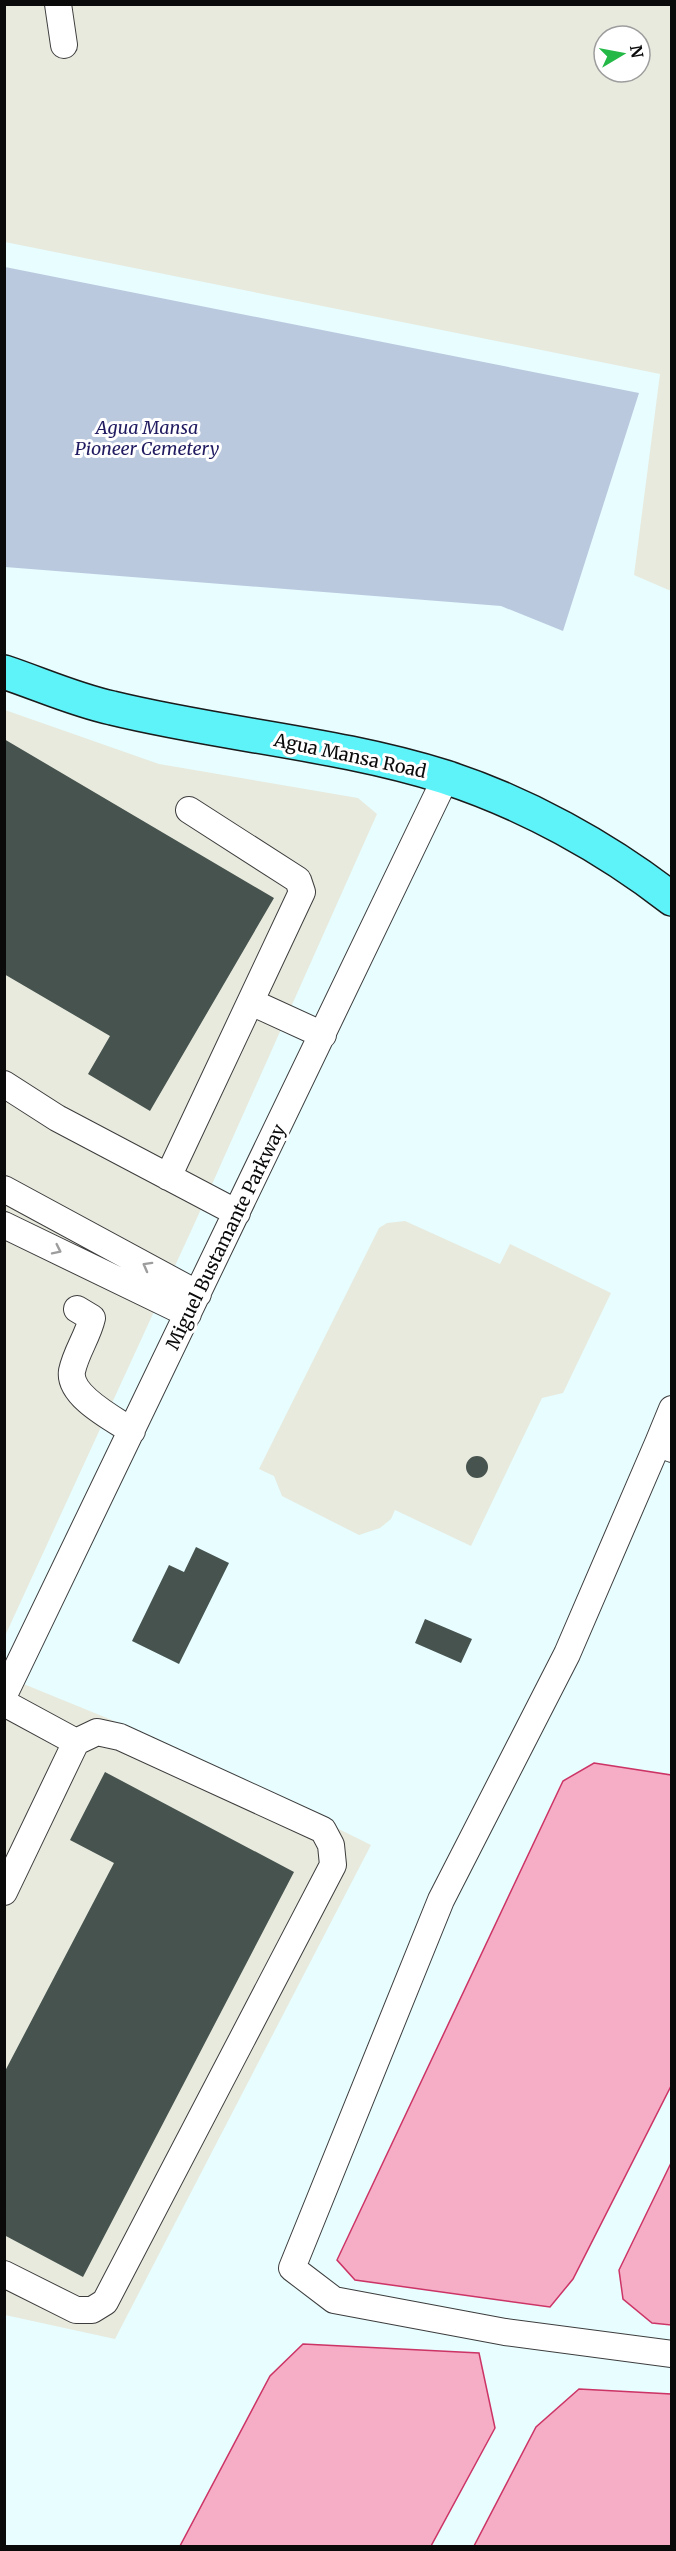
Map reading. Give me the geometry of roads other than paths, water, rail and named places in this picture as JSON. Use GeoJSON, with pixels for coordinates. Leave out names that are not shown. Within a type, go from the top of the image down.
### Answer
{"type":"FeatureCollection","features":[{"type":"Feature","properties":{"kind":"main road","name":"Agua Mansa Road"},"geometry":{"type":"LineString","coordinates":[[4,672],[110,708],[322,748],[446,777],[523,809],[582,839],[672,899]]}},
{"type":"Feature","properties":{"kind":"street"},"geometry":{"type":"LineString","coordinates":[[63,5],[64,45]]}},
{"type":"Feature","properties":{"kind":"street","name":"Miguel Bustamante Parkway"},"geometry":{"type":"LineString","coordinates":[[4,1695],[446,777]]}},
{"type":"Feature","properties":{"kind":"street"},"geometry":{"type":"LineString","coordinates":[[168,1177],[302,892],[298,880],[189,810]]}},
{"type":"Feature","properties":{"kind":"street"},"geometry":{"type":"LineString","coordinates":[[251,1002],[323,1035]]}},
{"type":"Feature","properties":{"kind":"street"},"geometry":{"type":"LineString","coordinates":[[4,1084],[57,1118],[237,1213]]}},
{"type":"Feature","properties":{"kind":"street"},"geometry":{"type":"LineString","coordinates":[[4,1189],[193,1304]]}},
{"type":"Feature","properties":{"kind":"street"},"geometry":{"type":"LineString","coordinates":[[4,1225],[193,1304]]}},
{"type":"Feature","properties":{"kind":"street"},"geometry":{"type":"LineString","coordinates":[[77,1309],[92,1318],[72,1373],[74,1386],[89,1403],[132,1431]]}},
{"type":"Feature","properties":{"kind":"street"},"geometry":{"type":"LineString","coordinates":[[672,1408],[665,1446],[567,1654],[441,1900],[291,2268],[334,2300],[505,2332],[672,2354]]}},
{"type":"Feature","properties":{"kind":"street"},"geometry":{"type":"LineString","coordinates":[[4,1703],[76,1742]]}},
{"type":"Feature","properties":{"kind":"street"},"geometry":{"type":"LineString","coordinates":[[4,1892],[76,1742],[97,1732],[120,1737],[323,1830],[331,1845],[333,1865],[105,2302],[92,2310],[76,2310],[4,2274]]}},
{"type":"Feature","properties":{"kind":"park label","name":"Agua Mansa Pioneer Cemetery"},"geometry":{"type":"Point","coordinates":[147,438]}}]}
